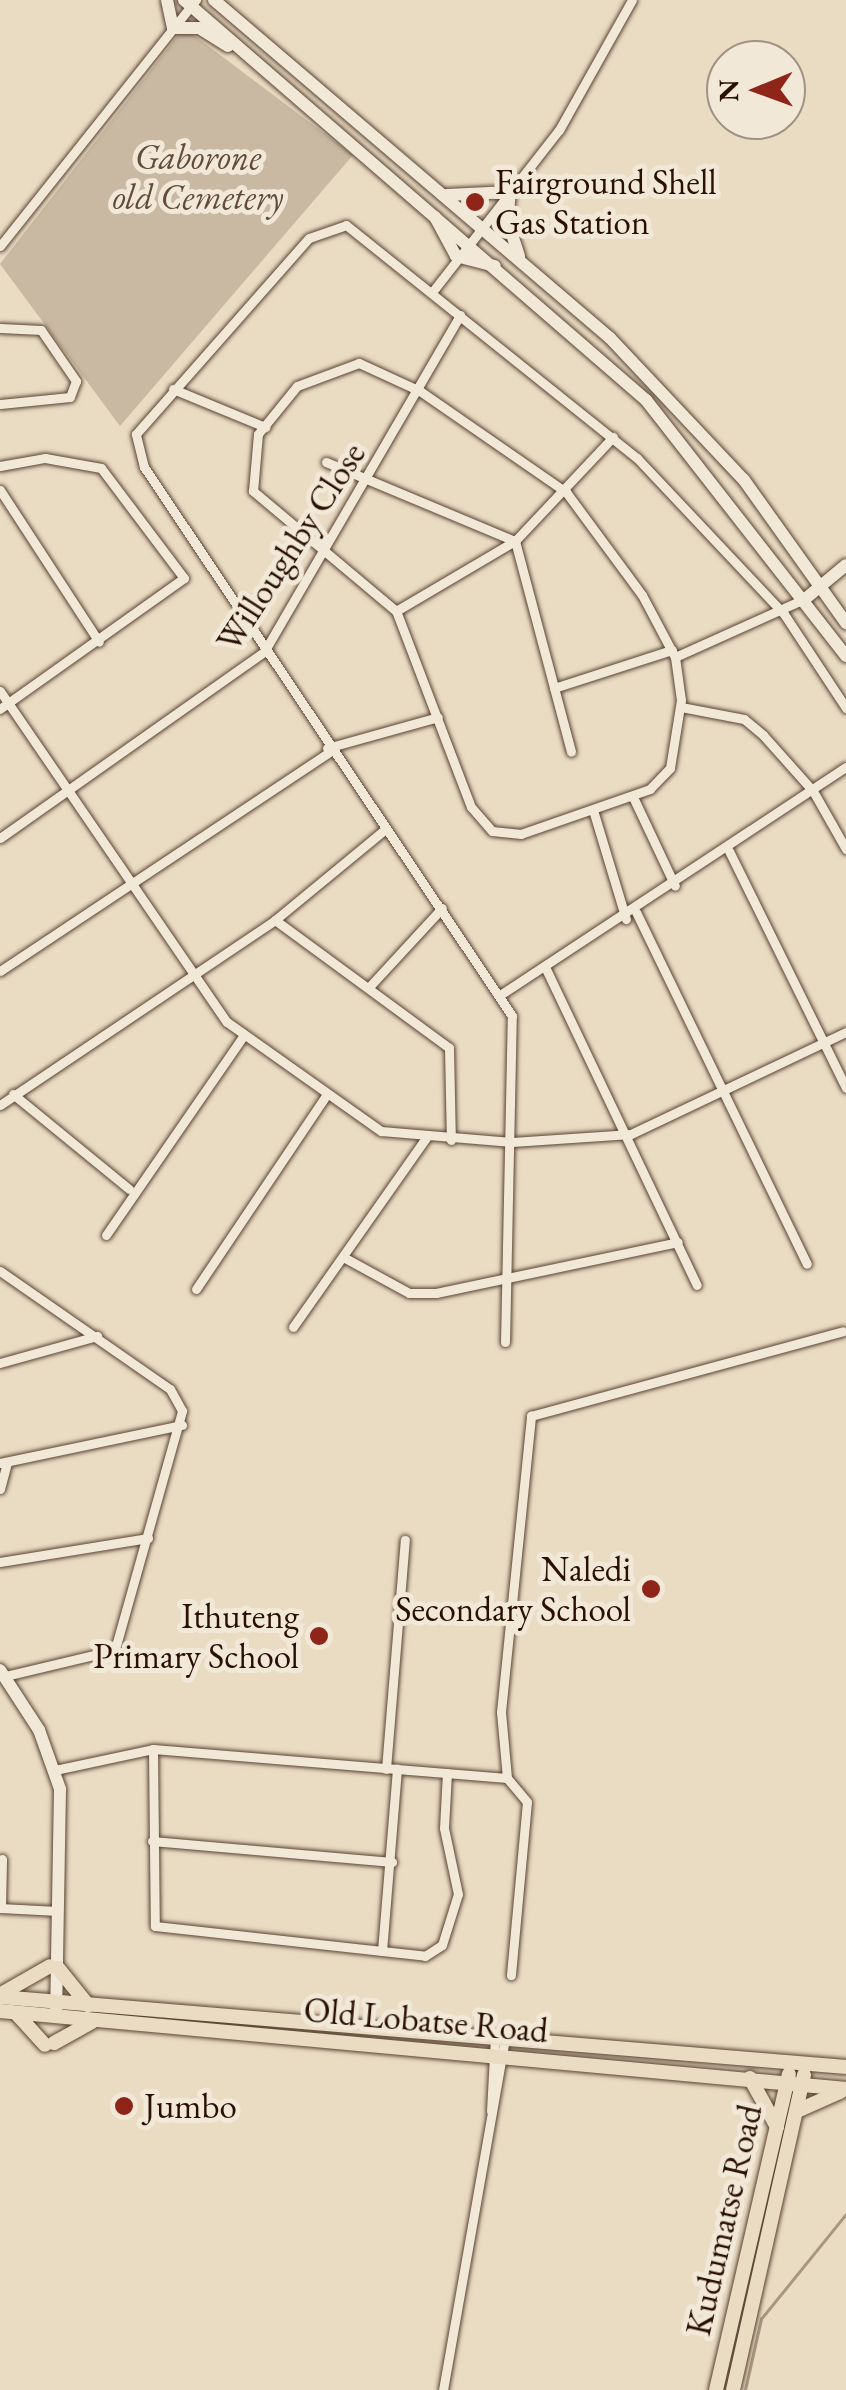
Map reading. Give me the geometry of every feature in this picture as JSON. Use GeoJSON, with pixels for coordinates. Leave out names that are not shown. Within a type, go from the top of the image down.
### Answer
{"type":"FeatureCollection","features":[{"type":"Feature","properties":{"kind":"main road"},"geometry":{"type":"LineString","coordinates":[[167,0],[174,28],[200,28],[244,51]]}},
{"type":"Feature","properties":{"kind":"main road"},"geometry":{"type":"LineString","coordinates":[[214,0],[482,228],[660,388],[744,480],[846,623]]}},
{"type":"Feature","properties":{"kind":"main road"},"geometry":{"type":"LineString","coordinates":[[191,2],[470,241],[646,400],[806,598],[846,656]]}},
{"type":"Feature","properties":{"kind":"main road"},"geometry":{"type":"LineString","coordinates":[[442,194],[475,200],[510,192],[506,219],[522,263]]}},
{"type":"Feature","properties":{"kind":"main road"},"geometry":{"type":"LineString","coordinates":[[432,210],[456,256],[498,266]]}},
{"type":"Feature","properties":{"kind":"main road"},"geometry":{"type":"LineString","coordinates":[[806,598],[846,564]]}},
{"type":"Feature","properties":{"kind":"main road"},"geometry":{"type":"LineString","coordinates":[[2,1673],[55,1770],[65,1846],[52,2008]]}},
{"type":"Feature","properties":{"kind":"main road"},"geometry":{"type":"LineString","coordinates":[[0,1995],[54,1967]]}},
{"type":"Feature","properties":{"kind":"main road"},"geometry":{"type":"LineString","coordinates":[[54,1967],[88,2005]]}},
{"type":"Feature","properties":{"kind":"main road","name":"Old Lobatse Road"},"geometry":{"type":"LineString","coordinates":[[0,1995],[98,2020],[795,2082],[846,2090]]}},
{"type":"Feature","properties":{"kind":"main road","name":"Old Lobatse Road"},"geometry":{"type":"LineString","coordinates":[[8,2012],[88,2005],[846,2067]]}},
{"type":"Feature","properties":{"kind":"main road"},"geometry":{"type":"LineString","coordinates":[[8,2012],[49,2044],[98,2020]]}},
{"type":"Feature","properties":{"kind":"main road","name":"Kudumatse Road"},"geometry":{"type":"LineString","coordinates":[[716,2390],[777,2128],[799,2064]]}},
{"type":"Feature","properties":{"kind":"main road"},"geometry":{"type":"LineString","coordinates":[[750,2078],[777,2128]]}},
{"type":"Feature","properties":{"kind":"main road","name":"Kudumatse Road"},"geometry":{"type":"LineString","coordinates":[[733,2390],[799,2110],[795,2082]]}},
{"type":"Feature","properties":{"kind":"main road"},"geometry":{"type":"LineString","coordinates":[[799,2110],[846,2090]]}},
{"type":"Feature","properties":{"kind":"street"},"geometry":{"type":"LineString","coordinates":[[433,292],[456,256],[559,130],[632,0]]}},
{"type":"Feature","properties":{"kind":"street"},"geometry":{"type":"LineString","coordinates":[[0,246],[191,2]]}},
{"type":"Feature","properties":{"kind":"street"},"geometry":{"type":"LineString","coordinates":[[504,1342],[516,1030],[500,994],[328,750],[136,453],[136,434],[172,389],[318,230],[358,231],[613,437],[784,614],[846,708]]}},
{"type":"Feature","properties":{"kind":"street","name":"Willoughby Close"},"geometry":{"type":"LineString","coordinates":[[0,838],[264,652],[320,553],[372,474],[460,315]]}},
{"type":"Feature","properties":{"kind":"street"},"geometry":{"type":"LineString","coordinates":[[0,328],[41,330],[76,381],[70,396],[0,404]]}},
{"type":"Feature","properties":{"kind":"street"},"geometry":{"type":"LineString","coordinates":[[342,363],[420,391],[566,492],[673,654],[681,707],[670,768],[633,797],[521,834],[492,831],[470,807],[396,611],[320,553],[253,491],[250,454],[264,426],[297,386],[342,363]]}},
{"type":"Feature","properties":{"kind":"street"},"geometry":{"type":"LineString","coordinates":[[172,389],[264,426]]}},
{"type":"Feature","properties":{"kind":"street"},"geometry":{"type":"LineString","coordinates":[[396,611],[516,541],[566,492],[613,437]]}},
{"type":"Feature","properties":{"kind":"street"},"geometry":{"type":"LineString","coordinates":[[0,466],[45,458],[102,468],[181,568],[180,586],[4,706]]}},
{"type":"Feature","properties":{"kind":"street"},"geometry":{"type":"LineString","coordinates":[[326,462],[372,474],[516,541]]}},
{"type":"Feature","properties":{"kind":"street"},"geometry":{"type":"LineString","coordinates":[[0,490],[99,642]]}},
{"type":"Feature","properties":{"kind":"street"},"geometry":{"type":"LineString","coordinates":[[516,541],[571,752]]}},
{"type":"Feature","properties":{"kind":"street"},"geometry":{"type":"LineString","coordinates":[[554,688],[673,654],[784,614],[806,598]]}},
{"type":"Feature","properties":{"kind":"street"},"geometry":{"type":"LineString","coordinates":[[0,691],[4,706],[242,1038],[381,1131],[426,1138],[512,1142],[631,1134],[846,1032]]}},
{"type":"Feature","properties":{"kind":"street"},"geometry":{"type":"LineString","coordinates":[[681,707],[744,719],[814,792],[846,849]]}},
{"type":"Feature","properties":{"kind":"street"},"geometry":{"type":"LineString","coordinates":[[0,971],[328,750],[438,717]]}},
{"type":"Feature","properties":{"kind":"street"},"geometry":{"type":"LineString","coordinates":[[500,994],[676,886],[846,767]]}},
{"type":"Feature","properties":{"kind":"street"},"geometry":{"type":"LineString","coordinates":[[633,797],[676,886]]}},
{"type":"Feature","properties":{"kind":"street"},"geometry":{"type":"LineString","coordinates":[[593,810],[626,918]]}},
{"type":"Feature","properties":{"kind":"street"},"geometry":{"type":"LineString","coordinates":[[0,1105],[275,920],[384,830]]}},
{"type":"Feature","properties":{"kind":"street"},"geometry":{"type":"LineString","coordinates":[[729,851],[846,1088]]}},
{"type":"Feature","properties":{"kind":"street"},"geometry":{"type":"LineString","coordinates":[[370,986],[442,908]]}},
{"type":"Feature","properties":{"kind":"street"},"geometry":{"type":"LineString","coordinates":[[636,912],[726,1086],[807,1264]]}},
{"type":"Feature","properties":{"kind":"street"},"geometry":{"type":"LineString","coordinates":[[275,920],[370,986],[449,1048],[451,1140]]}},
{"type":"Feature","properties":{"kind":"street"},"geometry":{"type":"LineString","coordinates":[[546,969],[631,1134],[696,1285]]}},
{"type":"Feature","properties":{"kind":"street"},"geometry":{"type":"LineString","coordinates":[[106,1235],[130,1189],[242,1038]]}},
{"type":"Feature","properties":{"kind":"street"},"geometry":{"type":"LineString","coordinates":[[13,1094],[130,1189]]}},
{"type":"Feature","properties":{"kind":"street"},"geometry":{"type":"LineString","coordinates":[[196,1289],[325,1097]]}},
{"type":"Feature","properties":{"kind":"street"},"geometry":{"type":"LineString","coordinates":[[293,1326],[345,1258],[426,1138]]}},
{"type":"Feature","properties":{"kind":"street"},"geometry":{"type":"LineString","coordinates":[[345,1258],[409,1293],[508,1284],[678,1242]]}},
{"type":"Feature","properties":{"kind":"street"},"geometry":{"type":"LineString","coordinates":[[0,1271],[170,1389],[182,1425],[116,1650],[2,1673]]}},
{"type":"Feature","properties":{"kind":"street"},"geometry":{"type":"LineString","coordinates":[[512,1975],[527,1802],[507,1778],[501,1712],[531,1416],[843,1331]]}},
{"type":"Feature","properties":{"kind":"street"},"geometry":{"type":"LineString","coordinates":[[0,1362],[96,1336]]}},
{"type":"Feature","properties":{"kind":"street"},"geometry":{"type":"LineString","coordinates":[[0,1489],[3,1463],[182,1425]]}},
{"type":"Feature","properties":{"kind":"street"},"geometry":{"type":"LineString","coordinates":[[0,1562],[148,1538]]}},
{"type":"Feature","properties":{"kind":"street"},"geometry":{"type":"LineString","coordinates":[[382,1951],[392,1862],[391,1769],[405,1540]]}},
{"type":"Feature","properties":{"kind":"street"},"geometry":{"type":"LineString","coordinates":[[55,1770],[153,1749],[507,1778]]}},
{"type":"Feature","properties":{"kind":"street"},"geometry":{"type":"LineString","coordinates":[[153,1749],[150,1911],[163,1930],[430,1956],[453,1920],[458,1872],[444,1828],[447,1773]]}},
{"type":"Feature","properties":{"kind":"street"},"geometry":{"type":"LineString","coordinates":[[152,1841],[392,1862]]}},
{"type":"Feature","properties":{"kind":"street"},"geometry":{"type":"LineString","coordinates":[[2,1860],[0,1908],[58,1910]]}},
{"type":"Feature","properties":{"kind":"street"},"geometry":{"type":"LineString","coordinates":[[443,2390],[500,2039]]}},
{"type":"Feature","properties":{"kind":"green space","name":"Gaborone old Cemetery"},"geometry":{"type":"Polygon","coordinates":[[[191,33],[353,155],[120,426],[0,264],[179,34],[191,33]]]}},
{"type":"Feature","properties":{"kind":"waterway"},"geometry":{"type":"LineString","coordinates":[[745,2390],[761,2319],[846,2214]]}},
{"type":"Feature","properties":{"kind":"place","name":"Fairground Shell Gas Station"},"geometry":{"type":"Point","coordinates":[475,202]}},
{"type":"Feature","properties":{"kind":"place","name":"Naledi Secondary School"},"geometry":{"type":"Point","coordinates":[651,1589]}},
{"type":"Feature","properties":{"kind":"place","name":"Ithuteng Primary School"},"geometry":{"type":"Point","coordinates":[319,1636]}},
{"type":"Feature","properties":{"kind":"place","name":"Jumbo"},"geometry":{"type":"Point","coordinates":[124,2106]}}]}
